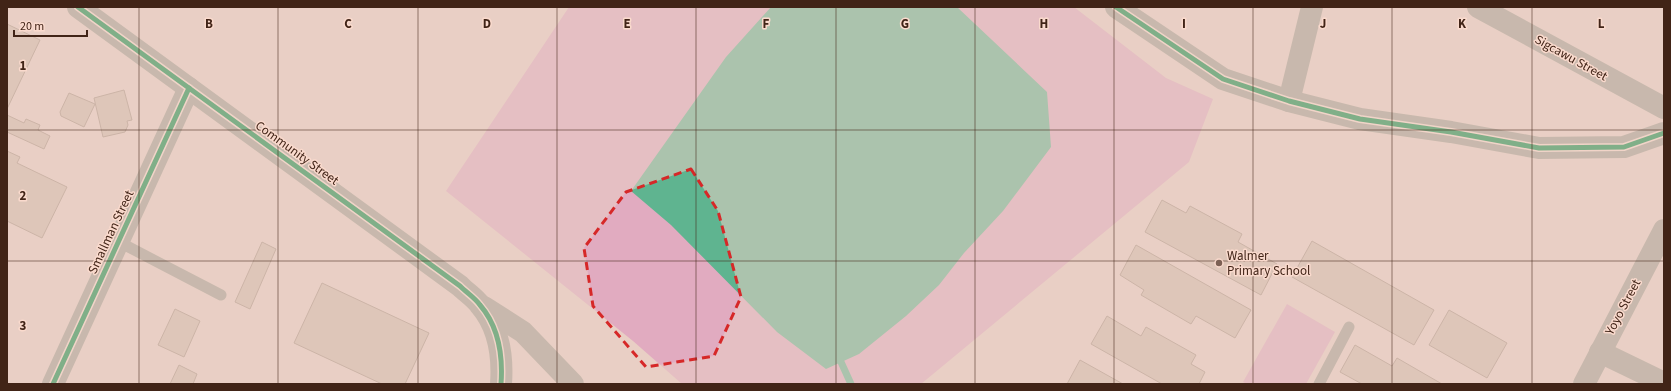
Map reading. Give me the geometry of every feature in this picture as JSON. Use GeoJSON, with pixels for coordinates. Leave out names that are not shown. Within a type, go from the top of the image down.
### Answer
{"type":"FeatureCollection","features":[{"type":"Feature","properties":{"kind":"street","name":"Community Street"},"geometry":{"type":"LineString","coordinates":[[78,7],[460,286],[481,306],[493,326],[502,355],[501,384]]}},
{"type":"Feature","properties":{"kind":"street"},"geometry":{"type":"LineString","coordinates":[[1116,7],[1223,78],[1289,102],[1360,120],[1451,132],[1539,148],[1624,148],[1664,133]]}},
{"type":"Feature","properties":{"kind":"street"},"geometry":{"type":"LineString","coordinates":[[1289,102],[1312,7]]}},
{"type":"Feature","properties":{"kind":"street","name":"Sigcawu Street"},"geometry":{"type":"LineString","coordinates":[[1478,7],[1664,108]]}},
{"type":"Feature","properties":{"kind":"street","name":"Smallman Street"},"geometry":{"type":"LineString","coordinates":[[53,384],[189,88]]}},
{"type":"Feature","properties":{"kind":"street","name":"Yoyo Street"},"geometry":{"type":"LineString","coordinates":[[1584,384],[1600,352],[1655,265],[1664,230]]}},
{"type":"Feature","properties":{"kind":"street"},"geometry":{"type":"LineString","coordinates":[[481,306],[523,332],[573,384]]}},
{"type":"Feature","properties":{"kind":"street"},"geometry":{"type":"LineString","coordinates":[[1600,352],[1664,383]]}},
{"type":"Feature","properties":{"kind":"lane"},"geometry":{"type":"LineString","coordinates":[[119,242],[220,295]]}},
{"type":"Feature","properties":{"kind":"lane"},"geometry":{"type":"LineString","coordinates":[[1319,384],[1349,327]]}},
{"type":"Feature","properties":{"kind":"highlighted area"},"geometry":{"type":"Polygon","coordinates":[[[691,169],[718,211],[741,297],[714,356],[646,367],[593,306],[584,248],[626,192],[691,169]]]}},
{"type":"Feature","properties":{"kind":"shaded area"},"geometry":{"type":"Polygon","coordinates":[[[569,7],[1074,7],[1166,78],[1213,99],[1189,162],[921,384],[682,384],[633,341],[446,191],[569,7]]]}},
{"type":"Feature","properties":{"kind":"shaded area"},"geometry":{"type":"Polygon","coordinates":[[[771,7],[957,7],[1047,92],[1051,147],[1003,211],[964,253],[939,285],[906,316],[859,354],[826,369],[777,332],[671,225],[631,191],[726,57],[771,7]]]}},
{"type":"Feature","properties":{"kind":"shaded area"},"geometry":{"type":"Polygon","coordinates":[[[1287,304],[1335,332],[1306,384],[1247,384],[1243,382],[1287,304]]]}},
{"type":"Feature","properties":{"kind":"building"},"geometry":{"type":"Polygon","coordinates":[[[7,24],[40,40],[7,109],[7,24]]]}},
{"type":"Feature","properties":{"kind":"building"},"geometry":{"type":"Polygon","coordinates":[[[124,90],[132,120],[127,121],[128,125],[125,132],[103,137],[94,98],[124,90]]]}},
{"type":"Feature","properties":{"kind":"building"},"geometry":{"type":"Polygon","coordinates":[[[69,93],[95,104],[84,127],[61,116],[60,112],[69,93]]]}},
{"type":"Feature","properties":{"kind":"building"},"geometry":{"type":"Polygon","coordinates":[[[7,115],[24,123],[26,119],[40,125],[38,130],[50,136],[44,149],[7,132],[7,115]]]}},
{"type":"Feature","properties":{"kind":"building"},"geometry":{"type":"Polygon","coordinates":[[[7,151],[20,157],[17,163],[67,187],[42,238],[7,221],[7,151]]]}},
{"type":"Feature","properties":{"kind":"building"},"geometry":{"type":"Polygon","coordinates":[[[1162,200],[1186,213],[1190,206],[1242,234],[1238,242],[1277,264],[1261,295],[1145,232],[1162,200]]]}},
{"type":"Feature","properties":{"kind":"building"},"geometry":{"type":"Polygon","coordinates":[[[1312,241],[1434,310],[1414,345],[1292,277],[1312,241]]]}},
{"type":"Feature","properties":{"kind":"building"},"geometry":{"type":"Polygon","coordinates":[[[262,242],[276,249],[250,309],[235,302],[262,242]]]}},
{"type":"Feature","properties":{"kind":"building"},"geometry":{"type":"Polygon","coordinates":[[[1136,245],[1251,310],[1235,338],[1196,316],[1191,324],[1141,295],[1144,290],[1120,275],[1136,245]]]}},
{"type":"Feature","properties":{"kind":"building"},"geometry":{"type":"Polygon","coordinates":[[[322,283],[429,333],[405,384],[382,384],[294,343],[322,283]]]}},
{"type":"Feature","properties":{"kind":"building"},"geometry":{"type":"Polygon","coordinates":[[[175,309],[200,321],[184,357],[158,345],[175,309]]]}},
{"type":"Feature","properties":{"kind":"building"},"geometry":{"type":"Polygon","coordinates":[[[1449,310],[1507,343],[1487,378],[1429,345],[1449,310]]]}},
{"type":"Feature","properties":{"kind":"building"},"geometry":{"type":"Polygon","coordinates":[[[1107,316],[1141,336],[1146,327],[1196,355],[1191,364],[1205,372],[1199,384],[1162,384],[1091,344],[1107,316]]]}},
{"type":"Feature","properties":{"kind":"building"},"geometry":{"type":"Polygon","coordinates":[[[1355,345],[1392,366],[1397,358],[1442,384],[1362,384],[1340,372],[1355,345]]]}},
{"type":"Feature","properties":{"kind":"building"},"geometry":{"type":"Polygon","coordinates":[[[1080,360],[1123,384],[1067,384],[1080,360]]]}},
{"type":"Feature","properties":{"kind":"building"},"geometry":{"type":"Polygon","coordinates":[[[179,365],[197,374],[193,384],[170,384],[179,365]]]}},
{"type":"Feature","properties":{"kind":"waterway"},"geometry":{"type":"LineString","coordinates":[[841,362],[851,384]]}},
{"type":"Feature","properties":{"kind":"cycle path"},"geometry":{"type":"LineString","coordinates":[[78,7],[460,286],[478,302],[492,323],[496,332],[500,352],[501,384]]}},
{"type":"Feature","properties":{"kind":"cycle path"},"geometry":{"type":"LineString","coordinates":[[1116,7],[1223,79],[1289,101],[1360,119],[1451,132],[1539,148],[1624,147],[1664,133]]}},
{"type":"Feature","properties":{"kind":"cycle path"},"geometry":{"type":"LineString","coordinates":[[53,384],[189,88]]}},
{"type":"Feature","properties":{"kind":"place","name":"Walmer Primary School"},"geometry":{"type":"Point","coordinates":[1219,263]}}]}
